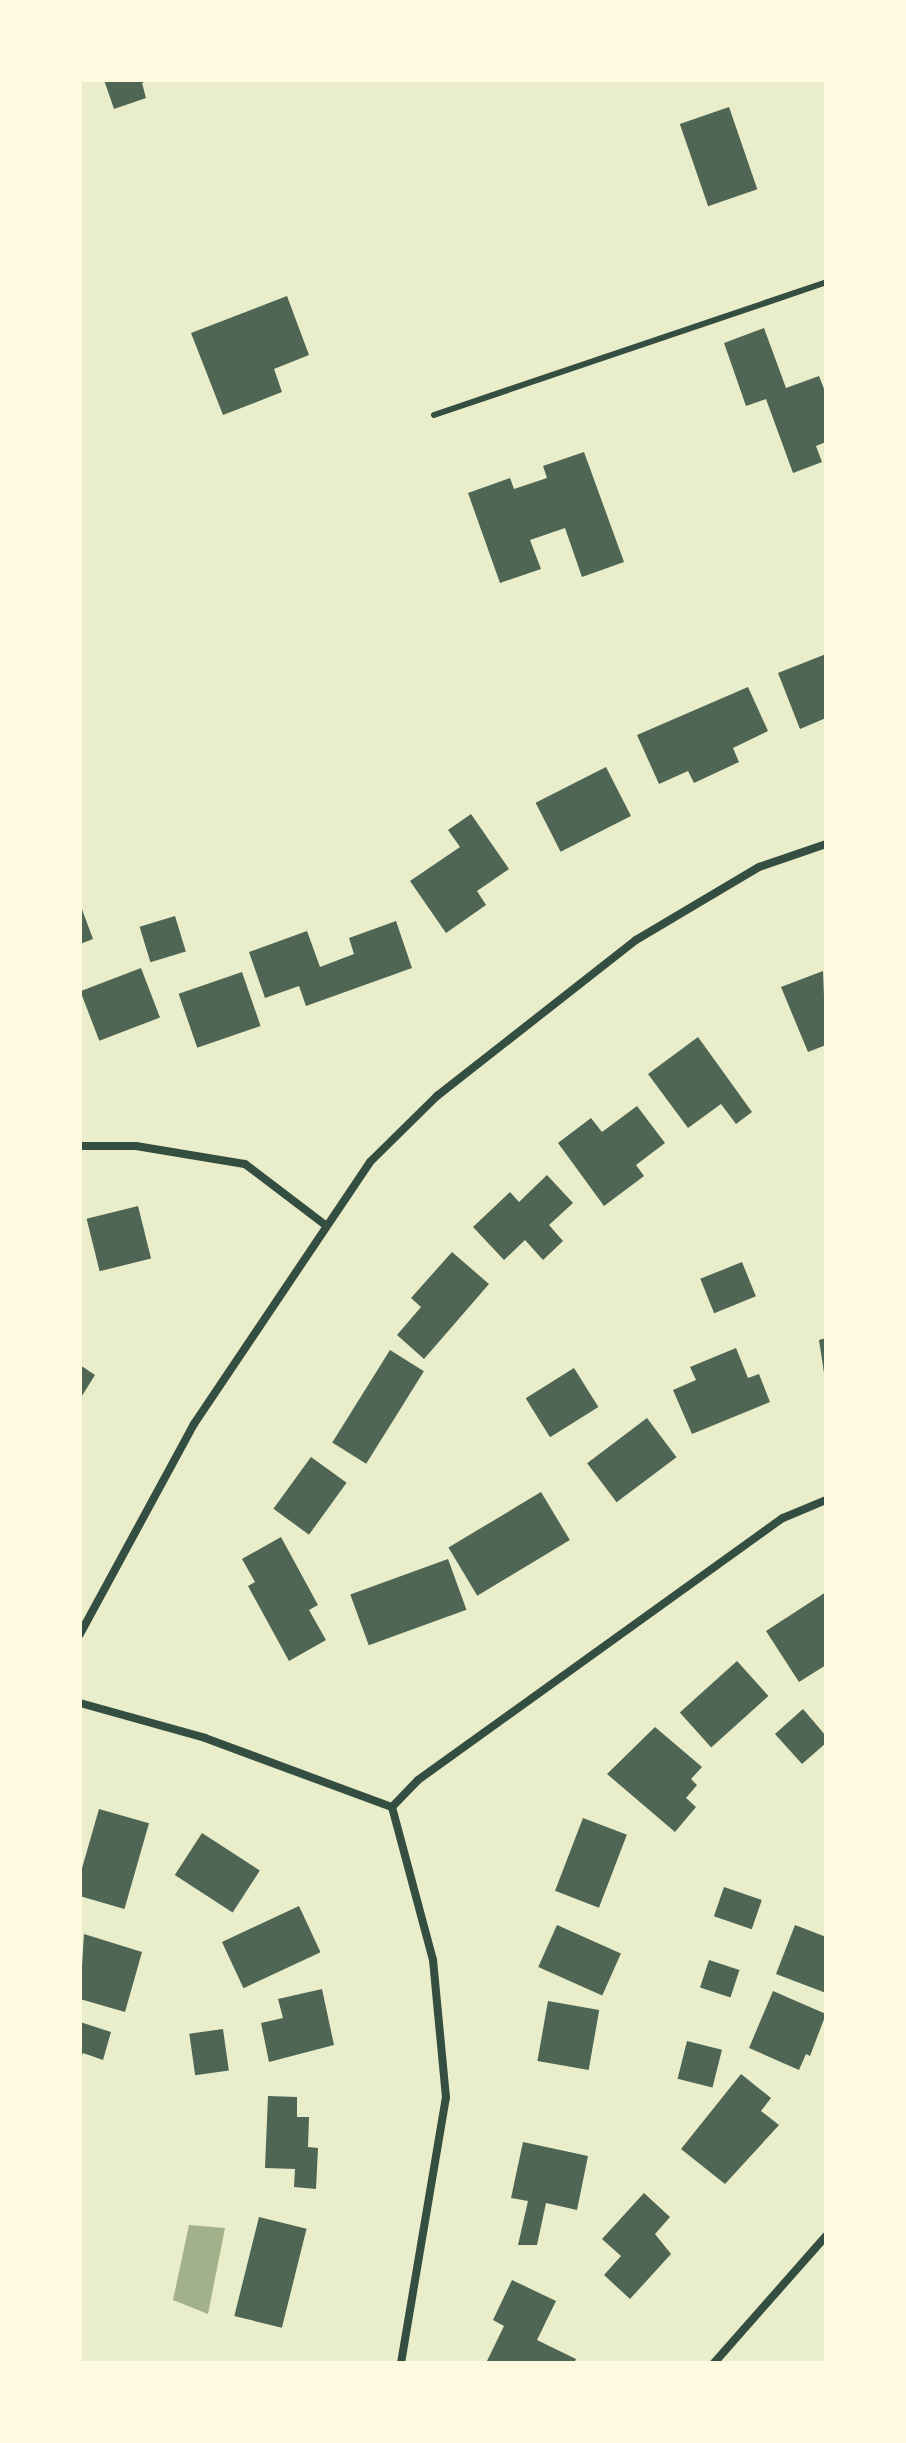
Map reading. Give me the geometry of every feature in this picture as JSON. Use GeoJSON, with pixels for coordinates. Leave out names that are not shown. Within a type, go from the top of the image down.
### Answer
{"type":"FeatureCollection","features":[{"type":"Feature","properties":{"kind":"street"},"geometry":{"type":"LineString","coordinates":[[80,1634],[194,1424],[324,1224],[370,1162],[437,1096],[624,949],[759,867],[826,844]]}},
{"type":"Feature","properties":{"kind":"street"},"geometry":{"type":"LineString","coordinates":[[80,1146],[136,1146],[245,1164],[324,1224]]}},
{"type":"Feature","properties":{"kind":"street"},"geometry":{"type":"LineString","coordinates":[[392,1807],[428,1772],[783,1518],[826,1500]]}},
{"type":"Feature","properties":{"kind":"street"},"geometry":{"type":"LineString","coordinates":[[80,1703],[205,1738],[392,1807]]}},
{"type":"Feature","properties":{"kind":"street"},"geometry":{"type":"LineString","coordinates":[[392,1807],[433,1960],[446,2097],[401,2363]]}},
{"type":"Feature","properties":{"kind":"street"},"geometry":{"type":"LineString","coordinates":[[714,2363],[826,2236]]}},
{"type":"Feature","properties":{"kind":"lane"},"geometry":{"type":"LineString","coordinates":[[434,415],[790,290],[826,282]]}},
{"type":"Feature","properties":{"kind":"shaded area"},"geometry":{"type":"Polygon","coordinates":[[[189,2225],[225,2228],[208,2314],[173,2300],[189,2225]]]}},
{"type":"Feature","properties":{"kind":"building"},"geometry":{"type":"Polygon","coordinates":[[[104,80],[149,80],[142,83],[146,98],[114,109],[104,80]]]}},
{"type":"Feature","properties":{"kind":"building"},"geometry":{"type":"Polygon","coordinates":[[[729,107],[757,189],[708,206],[680,124],[729,107]]]}},
{"type":"Feature","properties":{"kind":"building"},"geometry":{"type":"Polygon","coordinates":[[[287,296],[309,355],[274,369],[282,392],[223,415],[191,333],[287,296]]]}},
{"type":"Feature","properties":{"kind":"building"},"geometry":{"type":"Polygon","coordinates":[[[764,328],[786,388],[819,376],[826,394],[826,442],[816,446],[822,462],[793,473],[766,399],[746,406],[724,343],[764,328]]]}},
{"type":"Feature","properties":{"kind":"building"},"geometry":{"type":"Polygon","coordinates":[[[584,452],[624,562],[582,577],[565,528],[530,540],[541,569],[500,583],[468,493],[510,478],[514,489],[547,478],[543,466],[584,452]]]}},
{"type":"Feature","properties":{"kind":"building"},"geometry":{"type":"Polygon","coordinates":[[[826,654],[826,718],[800,729],[778,673],[826,654]]]}},
{"type":"Feature","properties":{"kind":"building"},"geometry":{"type":"Polygon","coordinates":[[[748,687],[768,731],[733,748],[739,762],[694,783],[688,771],[659,784],[637,735],[748,687]]]}},
{"type":"Feature","properties":{"kind":"building"},"geometry":{"type":"Polygon","coordinates":[[[606,767],[631,816],[561,852],[536,803],[606,767]]]}},
{"type":"Feature","properties":{"kind":"building"},"geometry":{"type":"Polygon","coordinates":[[[471,814],[509,869],[477,891],[486,905],[446,933],[410,881],[460,847],[448,830],[471,814]]]}},
{"type":"Feature","properties":{"kind":"building"},"geometry":{"type":"Polygon","coordinates":[[[80,904],[93,939],[80,944],[80,904]]]}},
{"type":"Feature","properties":{"kind":"building"},"geometry":{"type":"Polygon","coordinates":[[[175,916],[186,951],[150,962],[140,927],[175,916]]]}},
{"type":"Feature","properties":{"kind":"building"},"geometry":{"type":"Polygon","coordinates":[[[396,921],[412,968],[306,1006],[299,986],[265,998],[249,952],[307,931],[320,967],[354,954],[349,938],[396,921]]]}},
{"type":"Feature","properties":{"kind":"building"},"geometry":{"type":"Polygon","coordinates":[[[141,968],[160,1017],[99,1041],[80,991],[141,968]]]}},
{"type":"Feature","properties":{"kind":"building"},"geometry":{"type":"Polygon","coordinates":[[[823,971],[826,1045],[808,1052],[781,987],[823,971]]]}},
{"type":"Feature","properties":{"kind":"building"},"geometry":{"type":"Polygon","coordinates":[[[242,972],[261,1026],[197,1048],[179,994],[242,972]]]}},
{"type":"Feature","properties":{"kind":"building"},"geometry":{"type":"Polygon","coordinates":[[[698,1037],[752,1112],[736,1124],[721,1104],[688,1128],[648,1074],[698,1037]]]}},
{"type":"Feature","properties":{"kind":"building"},"geometry":{"type":"Polygon","coordinates":[[[637,1106],[665,1143],[636,1165],[644,1176],[604,1206],[558,1143],[591,1118],[602,1132],[637,1106]]]}},
{"type":"Feature","properties":{"kind":"building"},"geometry":{"type":"Polygon","coordinates":[[[547,1175],[573,1203],[549,1225],[563,1241],[543,1260],[525,1240],[504,1260],[473,1227],[510,1192],[519,1202],[547,1175]]]}},
{"type":"Feature","properties":{"kind":"building"},"geometry":{"type":"Polygon","coordinates":[[[138,1206],[151,1258],[100,1271],[87,1219],[138,1206]]]}},
{"type":"Feature","properties":{"kind":"building"},"geometry":{"type":"Polygon","coordinates":[[[452,1252],[489,1284],[424,1359],[397,1335],[421,1307],[411,1298],[452,1252]]]}},
{"type":"Feature","properties":{"kind":"building"},"geometry":{"type":"Polygon","coordinates":[[[742,1262],[756,1296],[714,1313],[700,1279],[742,1262]]]}},
{"type":"Feature","properties":{"kind":"building"},"geometry":{"type":"Polygon","coordinates":[[[826,1338],[826,1373],[824,1373],[819,1340],[826,1338]]]}},
{"type":"Feature","properties":{"kind":"building"},"geometry":{"type":"Polygon","coordinates":[[[736,1348],[748,1378],[759,1374],[770,1402],[692,1434],[673,1390],[696,1380],[690,1367],[736,1348]]]}},
{"type":"Feature","properties":{"kind":"building"},"geometry":{"type":"Polygon","coordinates":[[[390,1350],[424,1371],[366,1464],[332,1442],[390,1350]]]}},
{"type":"Feature","properties":{"kind":"building"},"geometry":{"type":"Polygon","coordinates":[[[80,1365],[95,1375],[80,1399],[80,1365]]]}},
{"type":"Feature","properties":{"kind":"building"},"geometry":{"type":"Polygon","coordinates":[[[574,1368],[598,1407],[550,1437],[526,1398],[574,1368]]]}},
{"type":"Feature","properties":{"kind":"building"},"geometry":{"type":"Polygon","coordinates":[[[647,1418],[676,1457],[617,1502],[587,1463],[647,1418]]]}},
{"type":"Feature","properties":{"kind":"building"},"geometry":{"type":"Polygon","coordinates":[[[311,1457],[347,1483],[309,1535],[273,1509],[311,1457]]]}},
{"type":"Feature","properties":{"kind":"building"},"geometry":{"type":"Polygon","coordinates":[[[541,1492],[570,1540],[477,1596],[448,1548],[541,1492]]]}},
{"type":"Feature","properties":{"kind":"building"},"geometry":{"type":"Polygon","coordinates":[[[281,1537],[318,1605],[309,1610],[326,1640],[289,1661],[248,1586],[255,1582],[242,1559],[281,1537]]]}},
{"type":"Feature","properties":{"kind":"building"},"geometry":{"type":"Polygon","coordinates":[[[448,1559],[466,1610],[369,1645],[350,1595],[448,1559]]]}},
{"type":"Feature","properties":{"kind":"building"},"geometry":{"type":"Polygon","coordinates":[[[826,1592],[826,1665],[799,1682],[766,1631],[826,1592]]]}},
{"type":"Feature","properties":{"kind":"building"},"geometry":{"type":"Polygon","coordinates":[[[737,1661],[768,1696],[711,1747],[680,1713],[737,1661]]]}},
{"type":"Feature","properties":{"kind":"building"},"geometry":{"type":"Polygon","coordinates":[[[803,1709],[826,1736],[826,1743],[802,1764],[775,1734],[803,1709]]]}},
{"type":"Feature","properties":{"kind":"building"},"geometry":{"type":"Polygon","coordinates":[[[655,1727],[702,1767],[691,1779],[697,1785],[686,1798],[696,1807],[675,1832],[607,1774],[655,1727]]]}},
{"type":"Feature","properties":{"kind":"building"},"geometry":{"type":"Polygon","coordinates":[[[99,1809],[149,1823],[124,1909],[80,1896],[80,1875],[99,1809]]]}},
{"type":"Feature","properties":{"kind":"building"},"geometry":{"type":"Polygon","coordinates":[[[583,1818],[627,1835],[599,1908],[555,1891],[583,1818]]]}},
{"type":"Feature","properties":{"kind":"building"},"geometry":{"type":"Polygon","coordinates":[[[202,1833],[260,1871],[233,1913],[175,1875],[202,1833]]]}},
{"type":"Feature","properties":{"kind":"building"},"geometry":{"type":"Polygon","coordinates":[[[724,1887],[762,1900],[752,1929],[714,1916],[724,1887]]]}},
{"type":"Feature","properties":{"kind":"building"},"geometry":{"type":"Polygon","coordinates":[[[299,1906],[321,1952],[244,1988],[222,1942],[299,1906]]]}},
{"type":"Feature","properties":{"kind":"building"},"geometry":{"type":"Polygon","coordinates":[[[557,1925],[621,1953],[602,1995],[538,1967],[557,1925]]]}},
{"type":"Feature","properties":{"kind":"building"},"geometry":{"type":"Polygon","coordinates":[[[795,1925],[826,1937],[826,1993],[776,1974],[795,1925]]]}},
{"type":"Feature","properties":{"kind":"building"},"geometry":{"type":"Polygon","coordinates":[[[84,1934],[142,1952],[125,2012],[80,1999],[84,1934]]]}},
{"type":"Feature","properties":{"kind":"building"},"geometry":{"type":"Polygon","coordinates":[[[709,1960],[739,1970],[730,1997],[700,1988],[709,1960]]]}},
{"type":"Feature","properties":{"kind":"building"},"geometry":{"type":"Polygon","coordinates":[[[322,1989],[334,2045],[269,2062],[261,2023],[283,2018],[278,1999],[322,1989]]]}},
{"type":"Feature","properties":{"kind":"building"},"geometry":{"type":"Polygon","coordinates":[[[773,1991],[826,2014],[810,2056],[806,2054],[799,2070],[749,2048],[773,1991]]]}},
{"type":"Feature","properties":{"kind":"building"},"geometry":{"type":"Polygon","coordinates":[[[548,2001],[599,2010],[589,2070],[537,2061],[548,2001]]]}},
{"type":"Feature","properties":{"kind":"building"},"geometry":{"type":"Polygon","coordinates":[[[80,2022],[111,2032],[103,2060],[83,2053],[80,2060],[80,2022]]]}},
{"type":"Feature","properties":{"kind":"building"},"geometry":{"type":"Polygon","coordinates":[[[223,2029],[229,2071],[195,2075],[189,2034],[223,2029]]]}},
{"type":"Feature","properties":{"kind":"building"},"geometry":{"type":"Polygon","coordinates":[[[687,2041],[722,2050],[712,2088],[678,2079],[687,2041]]]}},
{"type":"Feature","properties":{"kind":"building"},"geometry":{"type":"Polygon","coordinates":[[[741,2074],[771,2098],[761,2111],[779,2125],[725,2184],[681,2149],[741,2074]]]}},
{"type":"Feature","properties":{"kind":"building"},"geometry":{"type":"Polygon","coordinates":[[[268,2096],[297,2097],[297,2117],[309,2117],[308,2147],[318,2148],[316,2189],[294,2187],[295,2169],[265,2168],[268,2096]]]}},
{"type":"Feature","properties":{"kind":"building"},"geometry":{"type":"Polygon","coordinates":[[[523,2142],[588,2156],[577,2210],[546,2203],[537,2245],[518,2245],[528,2201],[511,2198],[523,2142]]]}},
{"type":"Feature","properties":{"kind":"building"},"geometry":{"type":"Polygon","coordinates":[[[644,2193],[670,2217],[655,2234],[671,2254],[630,2299],[604,2275],[621,2256],[602,2239],[644,2193]]]}},
{"type":"Feature","properties":{"kind":"building"},"geometry":{"type":"Polygon","coordinates":[[[259,2217],[307,2229],[282,2328],[234,2316],[259,2217]]]}},
{"type":"Feature","properties":{"kind":"building"},"geometry":{"type":"Polygon","coordinates":[[[512,2280],[556,2301],[537,2340],[576,2359],[574,2363],[486,2363],[504,2326],[493,2320],[512,2280]]]}}]}
